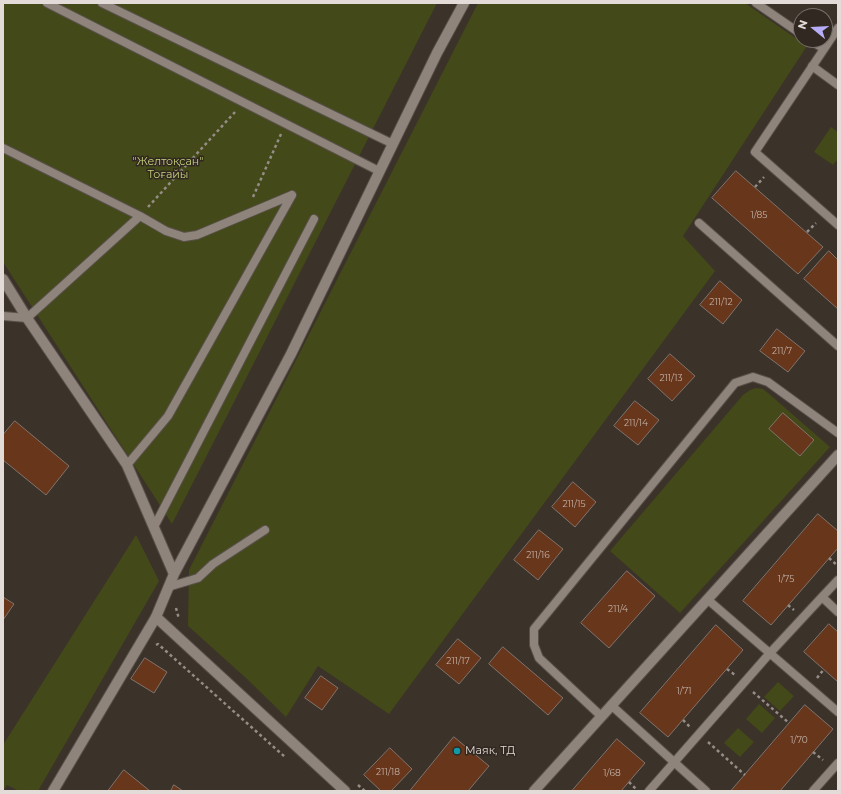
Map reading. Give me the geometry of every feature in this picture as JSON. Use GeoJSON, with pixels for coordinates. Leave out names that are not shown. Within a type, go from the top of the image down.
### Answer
{"type":"FeatureCollection","features":[{"type":"Feature","properties":{"kind":"street"},"geometry":{"type":"LineString","coordinates":[[53,791],[156,617],[174,574],[291,354],[437,53],[464,3]]}},
{"type":"Feature","properties":{"kind":"street"},"geometry":{"type":"LineString","coordinates":[[3,278],[27,318],[127,465],[174,574]]}},
{"type":"Feature","properties":{"kind":"street"},"geometry":{"type":"LineString","coordinates":[[534,791],[838,455]]}},
{"type":"Feature","properties":{"kind":"street"},"geometry":{"type":"LineString","coordinates":[[156,617],[345,791]]}},
{"type":"Feature","properties":{"kind":"lane"},"geometry":{"type":"LineString","coordinates":[[48,3],[379,171]]}},
{"type":"Feature","properties":{"kind":"lane"},"geometry":{"type":"LineString","coordinates":[[102,3],[393,144]]}},
{"type":"Feature","properties":{"kind":"lane"},"geometry":{"type":"LineString","coordinates":[[756,3],[793,28]]}},
{"type":"Feature","properties":{"kind":"lane"},"geometry":{"type":"LineString","coordinates":[[838,28],[756,152],[838,225]]}},
{"type":"Feature","properties":{"kind":"lane"},"geometry":{"type":"LineString","coordinates":[[812,66],[838,85]]}},
{"type":"Feature","properties":{"kind":"lane"},"geometry":{"type":"LineString","coordinates":[[3,148],[140,216],[166,231],[184,237],[197,235],[292,195],[168,416],[127,465]]}},
{"type":"Feature","properties":{"kind":"lane"},"geometry":{"type":"LineString","coordinates":[[3,316],[27,318],[140,216]]}},
{"type":"Feature","properties":{"kind":"lane"},"geometry":{"type":"LineString","coordinates":[[154,527],[314,219]]}},
{"type":"Feature","properties":{"kind":"lane"},"geometry":{"type":"LineString","coordinates":[[699,223],[838,346]]}},
{"type":"Feature","properties":{"kind":"lane"},"geometry":{"type":"LineString","coordinates":[[601,716],[539,658],[534,645],[534,629],[735,383],[752,377],[768,382],[838,433]]}},
{"type":"Feature","properties":{"kind":"lane"},"geometry":{"type":"LineString","coordinates":[[168,587],[198,578],[213,564],[265,530]]}},
{"type":"Feature","properties":{"kind":"lane"},"geometry":{"type":"LineString","coordinates":[[649,791],[743,683],[838,580]]}},
{"type":"Feature","properties":{"kind":"lane"},"geometry":{"type":"LineString","coordinates":[[822,597],[838,612]]}},
{"type":"Feature","properties":{"kind":"lane"},"geometry":{"type":"LineString","coordinates":[[707,599],[838,712]]}},
{"type":"Feature","properties":{"kind":"lane"},"geometry":{"type":"LineString","coordinates":[[611,705],[706,791]]}},
{"type":"Feature","properties":{"kind":"lane"},"geometry":{"type":"LineString","coordinates":[[813,791],[838,763]]}},
{"type":"Feature","properties":{"kind":"path"},"geometry":{"type":"LineString","coordinates":[[140,216],[243,102]]}},
{"type":"Feature","properties":{"kind":"path"},"geometry":{"type":"LineString","coordinates":[[246,214],[285,124]]}},
{"type":"Feature","properties":{"kind":"path"},"geometry":{"type":"LineString","coordinates":[[829,558],[838,566]]}},
{"type":"Feature","properties":{"kind":"path"},"geometry":{"type":"LineString","coordinates":[[158,644],[288,759]]}},
{"type":"Feature","properties":{"kind":"path"},"geometry":{"type":"LineString","coordinates":[[727,669],[789,723]]}},
{"type":"Feature","properties":{"kind":"path"},"geometry":{"type":"LineString","coordinates":[[683,720],[745,775]]}},
{"type":"Feature","properties":{"kind":"path"},"geometry":{"type":"LineString","coordinates":[[629,782],[638,791]]}},
{"type":"Feature","properties":{"kind":"green space","name":"\"Желтоқсан\" Тоғайы"},"geometry":{"type":"Polygon","coordinates":[[[3,3],[437,3],[172,524],[3,262],[3,3]]]}},
{"type":"Feature","properties":{"kind":"green space"},"geometry":{"type":"Polygon","coordinates":[[[478,3],[745,3],[793,36],[793,48],[806,48],[683,236],[715,271],[389,714],[318,666],[286,717],[247,679],[188,626],[189,570],[478,3]]]}},
{"type":"Feature","properties":{"kind":"green space"},"geometry":{"type":"Polygon","coordinates":[[[831,127],[838,132],[838,159],[833,165],[814,152],[831,127]]]}},
{"type":"Feature","properties":{"kind":"green space"},"geometry":{"type":"Polygon","coordinates":[[[756,388],[763,389],[830,447],[680,613],[610,551],[743,395],[756,388]]]}},
{"type":"Feature","properties":{"kind":"green space"},"geometry":{"type":"Polygon","coordinates":[[[136,535],[159,581],[38,791],[19,791],[7,785],[3,791],[3,745],[136,535]]]}},
{"type":"Feature","properties":{"kind":"green space"},"geometry":{"type":"Polygon","coordinates":[[[778,682],[794,696],[780,711],[764,697],[778,682]]]}},
{"type":"Feature","properties":{"kind":"green space"},"geometry":{"type":"Polygon","coordinates":[[[759,704],[775,718],[762,733],[746,719],[759,704]]]}},
{"type":"Feature","properties":{"kind":"green space"},"geometry":{"type":"Polygon","coordinates":[[[738,728],[754,742],[740,757],[724,743],[738,728]]]}},
{"type":"Feature","properties":{"kind":"building"},"geometry":{"type":"Polygon","coordinates":[[[736,171],[823,247],[798,274],[712,198],[736,171]]]}},
{"type":"Feature","properties":{"kind":"building"},"geometry":{"type":"Polygon","coordinates":[[[829,251],[838,260],[838,309],[804,279],[829,251]]]}},
{"type":"Feature","properties":{"kind":"building"},"geometry":{"type":"Polygon","coordinates":[[[720,281],[742,300],[723,324],[700,305],[720,281]]]}},
{"type":"Feature","properties":{"kind":"building"},"geometry":{"type":"Polygon","coordinates":[[[777,329],[805,351],[788,372],[760,351],[777,329]]]}},
{"type":"Feature","properties":{"kind":"building"},"geometry":{"type":"Polygon","coordinates":[[[670,354],[695,376],[672,401],[648,379],[670,354]]]}},
{"type":"Feature","properties":{"kind":"building"},"geometry":{"type":"Polygon","coordinates":[[[635,401],[659,420],[638,445],[614,426],[635,401]]]}},
{"type":"Feature","properties":{"kind":"building"},"geometry":{"type":"Polygon","coordinates":[[[783,413],[814,440],[800,456],[769,429],[783,413]]]}},
{"type":"Feature","properties":{"kind":"building"},"geometry":{"type":"Polygon","coordinates":[[[15,421],[69,466],[46,495],[3,460],[3,435],[15,421]]]}},
{"type":"Feature","properties":{"kind":"building"},"geometry":{"type":"Polygon","coordinates":[[[573,482],[596,502],[575,527],[552,507],[573,482]]]}},
{"type":"Feature","properties":{"kind":"building"},"geometry":{"type":"Polygon","coordinates":[[[818,514],[838,531],[838,548],[771,625],[743,601],[818,514]]]}},
{"type":"Feature","properties":{"kind":"building"},"geometry":{"type":"Polygon","coordinates":[[[539,530],[563,549],[538,580],[514,560],[539,530]]]}},
{"type":"Feature","properties":{"kind":"building"},"geometry":{"type":"Polygon","coordinates":[[[627,571],[655,596],[609,648],[581,623],[627,571]]]}},
{"type":"Feature","properties":{"kind":"building"},"geometry":{"type":"Polygon","coordinates":[[[3,597],[14,604],[3,620],[3,597]]]}},
{"type":"Feature","properties":{"kind":"building"},"geometry":{"type":"Polygon","coordinates":[[[829,624],[838,632],[838,682],[804,652],[829,624]]]}},
{"type":"Feature","properties":{"kind":"building"},"geometry":{"type":"Polygon","coordinates":[[[716,625],[743,650],[668,737],[640,713],[716,625]]]}},
{"type":"Feature","properties":{"kind":"building"},"geometry":{"type":"Polygon","coordinates":[[[458,639],[481,658],[459,684],[436,665],[458,639]]]}},
{"type":"Feature","properties":{"kind":"building"},"geometry":{"type":"Polygon","coordinates":[[[503,647],[563,698],[548,715],[489,664],[503,647]]]}},
{"type":"Feature","properties":{"kind":"building"},"geometry":{"type":"Polygon","coordinates":[[[145,658],[167,672],[154,693],[131,679],[145,658]]]}},
{"type":"Feature","properties":{"kind":"building"},"geometry":{"type":"Polygon","coordinates":[[[321,676],[338,688],[322,710],[305,698],[321,676]]]}},
{"type":"Feature","properties":{"kind":"building"},"geometry":{"type":"Polygon","coordinates":[[[805,705],[833,729],[780,791],[731,791],[805,705]]]}},
{"type":"Feature","properties":{"kind":"building","name":"Маяк, ТД"},"geometry":{"type":"Polygon","coordinates":[[[454,737],[489,766],[468,791],[410,791],[454,737]]]}},
{"type":"Feature","properties":{"kind":"building"},"geometry":{"type":"Polygon","coordinates":[[[617,739],[645,763],[621,791],[572,791],[617,739]]]}},
{"type":"Feature","properties":{"kind":"building"},"geometry":{"type":"Polygon","coordinates":[[[390,748],[412,769],[391,791],[381,791],[364,775],[390,748]]]}},
{"type":"Feature","properties":{"kind":"building"},"geometry":{"type":"Polygon","coordinates":[[[124,770],[150,791],[108,791],[124,770]]]}},
{"type":"Feature","properties":{"kind":"building"},"geometry":{"type":"Polygon","coordinates":[[[174,785],[183,791],[171,791],[174,785]]]}},
{"type":"Feature","properties":{"kind":"place","name":"Маяк, ТД"},"geometry":{"type":"Point","coordinates":[457,751]}}]}
